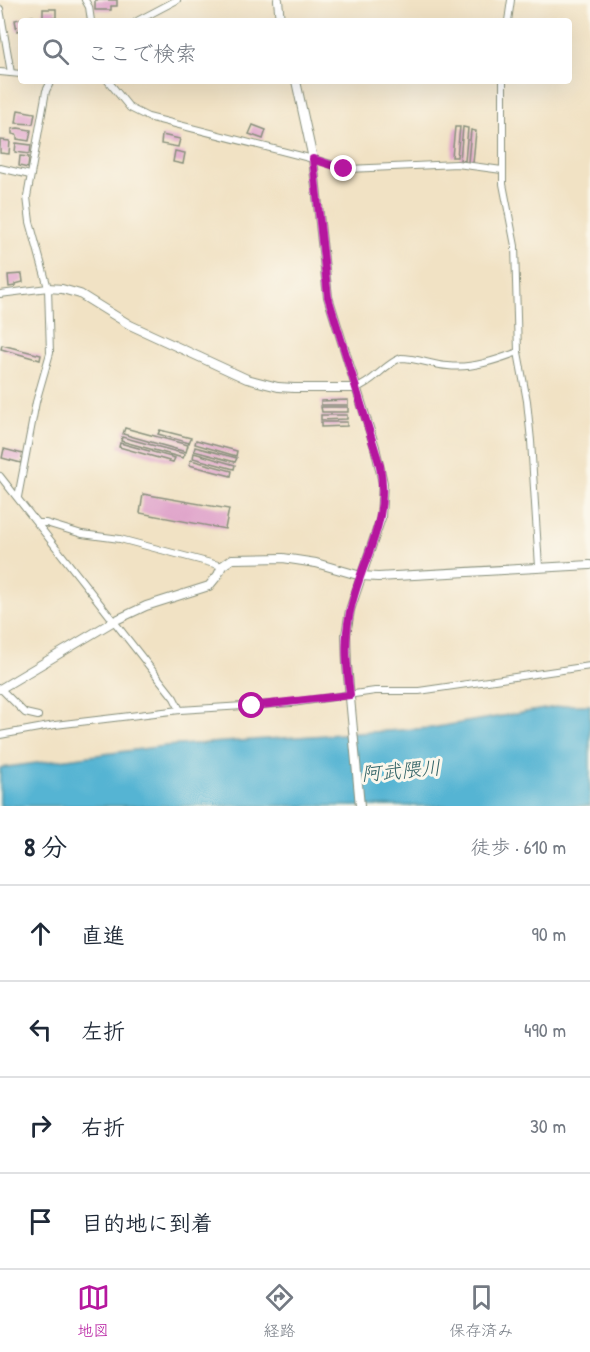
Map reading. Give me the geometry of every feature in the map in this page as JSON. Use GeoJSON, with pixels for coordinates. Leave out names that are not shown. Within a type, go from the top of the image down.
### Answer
{"type":"FeatureCollection","features":[{"type":"Feature","properties":{"kind":"street"},"geometry":{"type":"LineString","coordinates":[[85,0],[90,18]]}},
{"type":"Feature","properties":{"kind":"street"},"geometry":{"type":"LineString","coordinates":[[142,18],[177,0]]}},
{"type":"Feature","properties":{"kind":"street"},"geometry":{"type":"LineString","coordinates":[[278,0],[280,18]]}},
{"type":"Feature","properties":{"kind":"street"},"geometry":{"type":"LineString","coordinates":[[508,18],[511,0]]}},
{"type":"Feature","properties":{"kind":"street"},"geometry":{"type":"LineString","coordinates":[[0,9],[10,73]]}},
{"type":"Feature","properties":{"kind":"street"},"geometry":{"type":"LineString","coordinates":[[0,72],[18,74]]}},
{"type":"Feature","properties":{"kind":"street"},"geometry":{"type":"LineString","coordinates":[[18,497],[36,402],[50,353],[48,288],[28,210],[30,175],[46,91],[50,84]]}},
{"type":"Feature","properties":{"kind":"street"},"geometry":{"type":"LineString","coordinates":[[110,84],[130,108],[148,117],[349,169],[457,164],[502,170]]}},
{"type":"Feature","properties":{"kind":"street"},"geometry":{"type":"LineString","coordinates":[[297,84],[313,159],[328,297],[380,466],[383,491],[378,528],[350,610],[347,627],[346,653],[360,806]]}},
{"type":"Feature","properties":{"kind":"street"},"geometry":{"type":"LineString","coordinates":[[503,84],[502,170],[515,246],[518,352],[530,435],[538,567]]}},
{"type":"Feature","properties":{"kind":"street"},"geometry":{"type":"LineString","coordinates":[[0,168],[30,175]]}},
{"type":"Feature","properties":{"kind":"street"},"geometry":{"type":"LineString","coordinates":[[0,294],[48,288],[80,294],[130,325],[247,379],[278,387],[356,388],[367,384],[393,361],[401,358],[449,367],[484,363],[518,352]]}},
{"type":"Feature","properties":{"kind":"street"},"geometry":{"type":"LineString","coordinates":[[0,476],[174,698],[180,710]]}},
{"type":"Feature","properties":{"kind":"street"},"geometry":{"type":"LineString","coordinates":[[38,523],[46,523],[82,534],[120,539],[222,566]]}},
{"type":"Feature","properties":{"kind":"street"},"geometry":{"type":"LineString","coordinates":[[38,716],[25,713],[1,688],[114,621],[146,606],[209,586],[222,566],[232,559],[269,557],[316,563],[361,576],[378,577],[590,565]]}},
{"type":"Feature","properties":{"kind":"street"},"geometry":{"type":"LineString","coordinates":[[0,735],[55,725],[180,710],[252,706],[375,691],[419,691],[590,666]]}},
{"type":"Feature","properties":{"kind":"water","name":"阿武隈川"},"geometry":{"type":"Polygon","coordinates":[[[568,705],[590,705],[590,806],[0,806],[0,768],[164,746],[431,728],[568,705]]]}},
{"type":"Feature","properties":{"kind":"building"},"geometry":{"type":"Polygon","coordinates":[[[95,0],[117,0],[117,6],[111,6],[111,10],[95,10],[95,0]]]}},
{"type":"Feature","properties":{"kind":"building"},"geometry":{"type":"Polygon","coordinates":[[[43,9],[56,9],[56,18],[43,18],[43,9]]]}},
{"type":"Feature","properties":{"kind":"building"},"geometry":{"type":"Polygon","coordinates":[[[18,19],[17,31],[15,20],[18,19]]]}},
{"type":"Feature","properties":{"kind":"building"},"geometry":{"type":"Polygon","coordinates":[[[18,110],[35,113],[33,124],[16,123],[18,110]]]}},
{"type":"Feature","properties":{"kind":"building"},"geometry":{"type":"Polygon","coordinates":[[[253,125],[266,130],[263,139],[249,134],[253,125]]]}},
{"type":"Feature","properties":{"kind":"building"},"geometry":{"type":"Polygon","coordinates":[[[455,127],[460,127],[457,157],[452,157],[455,127]]]}},
{"type":"Feature","properties":{"kind":"building"},"geometry":{"type":"Polygon","coordinates":[[[463,127],[468,128],[465,161],[460,160],[463,127]]]}},
{"type":"Feature","properties":{"kind":"building"},"geometry":{"type":"Polygon","coordinates":[[[12,129],[31,130],[29,141],[17,139],[17,135],[12,134],[12,129]]]}},
{"type":"Feature","properties":{"kind":"building"},"geometry":{"type":"Polygon","coordinates":[[[471,130],[476,131],[473,163],[468,162],[471,130]]]}},
{"type":"Feature","properties":{"kind":"building"},"geometry":{"type":"Polygon","coordinates":[[[162,135],[180,139],[178,147],[161,144],[162,135]]]}},
{"type":"Feature","properties":{"kind":"building"},"geometry":{"type":"Polygon","coordinates":[[[0,140],[10,141],[9,154],[0,153],[0,140]]]}},
{"type":"Feature","properties":{"kind":"building"},"geometry":{"type":"Polygon","coordinates":[[[16,143],[31,145],[30,154],[15,152],[16,143]]]}},
{"type":"Feature","properties":{"kind":"building"},"geometry":{"type":"Polygon","coordinates":[[[175,151],[185,153],[183,164],[173,162],[175,151]]]}},
{"type":"Feature","properties":{"kind":"building"},"geometry":{"type":"Polygon","coordinates":[[[20,156],[29,157],[28,168],[19,166],[20,156]]]}},
{"type":"Feature","properties":{"kind":"building"},"geometry":{"type":"Polygon","coordinates":[[[22,274],[23,282],[9,287],[8,275],[22,274]]]}},
{"type":"Feature","properties":{"kind":"building"},"geometry":{"type":"Polygon","coordinates":[[[2,345],[41,355],[40,360],[1,349],[2,345]]]}},
{"type":"Feature","properties":{"kind":"building"},"geometry":{"type":"Polygon","coordinates":[[[348,400],[348,405],[321,405],[321,401],[348,400]]]}},
{"type":"Feature","properties":{"kind":"building"},"geometry":{"type":"Polygon","coordinates":[[[321,407],[348,407],[348,412],[322,412],[321,407]]]}},
{"type":"Feature","properties":{"kind":"building"},"geometry":{"type":"Polygon","coordinates":[[[321,415],[347,415],[347,419],[321,420],[321,415]]]}},
{"type":"Feature","properties":{"kind":"building"},"geometry":{"type":"Polygon","coordinates":[[[321,422],[347,422],[347,426],[321,427],[321,422]]]}},
{"type":"Feature","properties":{"kind":"building"},"geometry":{"type":"Polygon","coordinates":[[[125,428],[188,445],[186,452],[123,434],[125,428]]]}},
{"type":"Feature","properties":{"kind":"building"},"geometry":{"type":"Polygon","coordinates":[[[160,430],[191,438],[189,443],[158,434],[160,430]]]}},
{"type":"Feature","properties":{"kind":"building"},"geometry":{"type":"Polygon","coordinates":[[[122,437],[185,454],[183,458],[121,441],[122,437]]]}},
{"type":"Feature","properties":{"kind":"building"},"geometry":{"type":"Polygon","coordinates":[[[196,440],[237,451],[236,456],[195,444],[196,440]]]}},
{"type":"Feature","properties":{"kind":"building"},"geometry":{"type":"Polygon","coordinates":[[[120,443],[175,458],[173,462],[119,447],[120,443]]]}},
{"type":"Feature","properties":{"kind":"building"},"geometry":{"type":"Polygon","coordinates":[[[195,447],[237,458],[235,462],[194,451],[195,447]]]}},
{"type":"Feature","properties":{"kind":"building"},"geometry":{"type":"Polygon","coordinates":[[[4,449],[23,454],[21,463],[2,458],[4,449]]]}},
{"type":"Feature","properties":{"kind":"building"},"geometry":{"type":"Polygon","coordinates":[[[194,453],[235,465],[234,469],[193,458],[194,453]]]}},
{"type":"Feature","properties":{"kind":"building"},"geometry":{"type":"Polygon","coordinates":[[[191,460],[232,471],[231,476],[189,465],[191,460]]]}},
{"type":"Feature","properties":{"kind":"building"},"geometry":{"type":"Polygon","coordinates":[[[143,494],[229,509],[225,529],[140,513],[143,494]]]}},
{"type":"Feature","properties":{"kind":"route"},"geometry":{"type":"LineString","coordinates":[[252,706],[350,695],[346,653],[348,618],[381,518],[383,491],[380,466],[328,297],[313,159],[344,169]]}}]}
